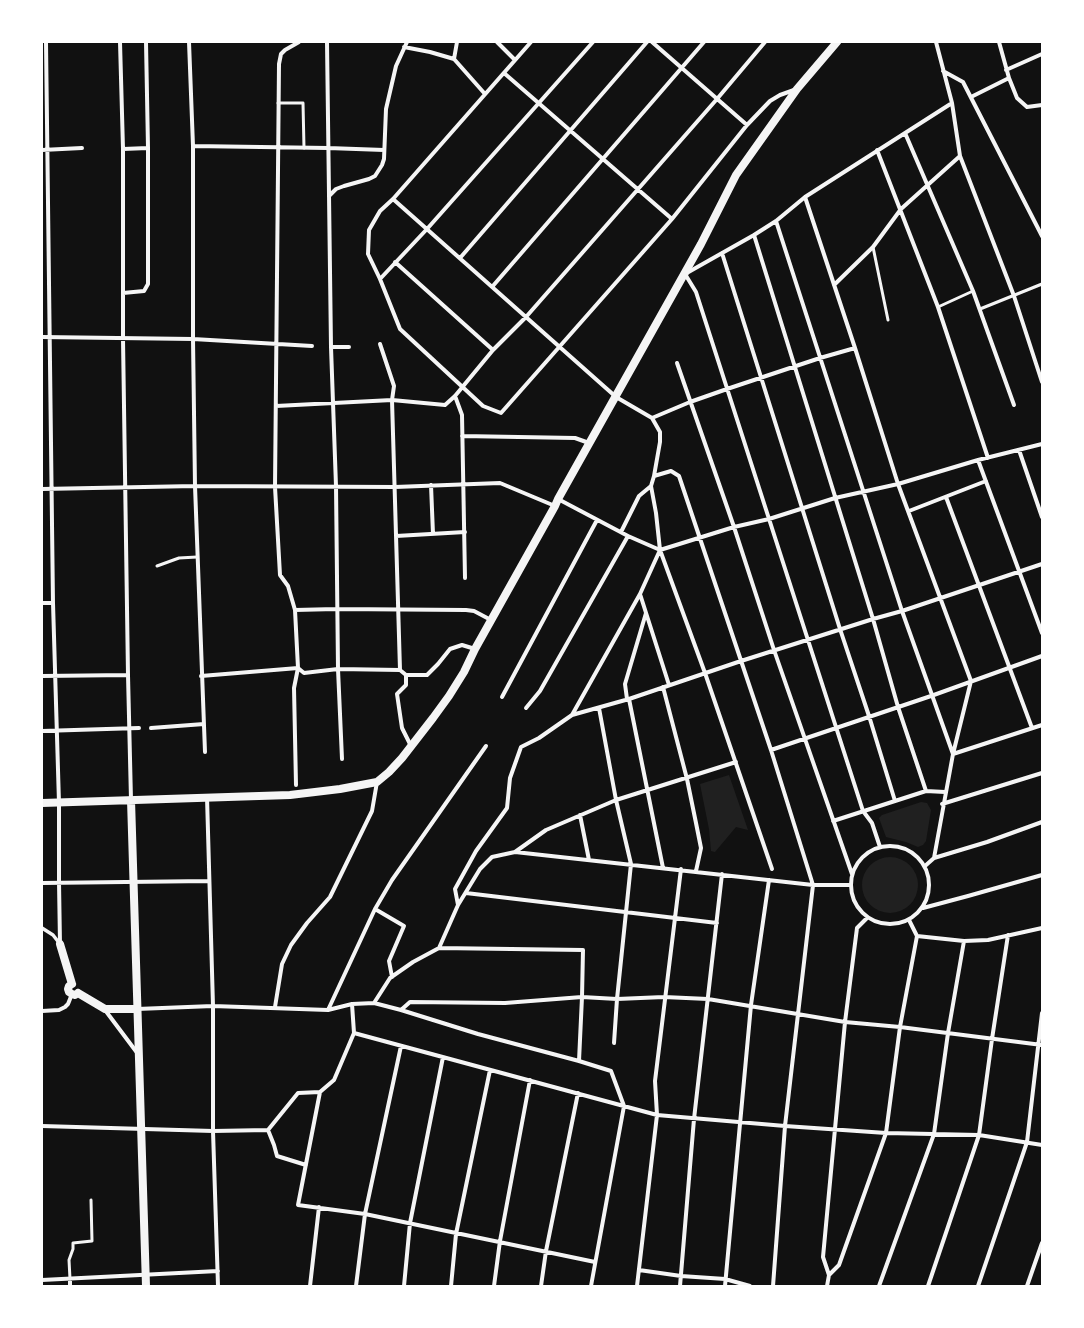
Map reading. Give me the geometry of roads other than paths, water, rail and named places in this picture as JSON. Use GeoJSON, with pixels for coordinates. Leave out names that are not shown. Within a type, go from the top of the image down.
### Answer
{"type":"FeatureCollection","features":[{"type":"Feature","properties":{"kind":"main road"},"geometry":{"type":"LineString","coordinates":[[42,803],[290,796],[377,782],[389,772],[449,696],[464,672],[475,649],[556,502],[685,274],[736,174],[797,89],[837,42]]}},
{"type":"Feature","properties":{"kind":"main road"},"geometry":{"type":"LineString","coordinates":[[131,800],[146,1286]]}},
{"type":"Feature","properties":{"kind":"main road"},"geometry":{"type":"LineString","coordinates":[[60,944],[72,984],[79,986],[75,994],[104,1009],[137,1009]]}},
{"type":"Feature","properties":{"kind":"street"},"geometry":{"type":"LineString","coordinates":[[46,42],[53,603],[59,803],[60,944]]}},
{"type":"Feature","properties":{"kind":"street"},"geometry":{"type":"LineString","coordinates":[[120,42],[123,149],[125,488],[131,800]]}},
{"type":"Feature","properties":{"kind":"street"},"geometry":{"type":"LineString","coordinates":[[123,293],[144,291],[148,284],[146,42]]}},
{"type":"Feature","properties":{"kind":"street"},"geometry":{"type":"LineString","coordinates":[[189,42],[193,146],[194,486],[205,752]]}},
{"type":"Feature","properties":{"kind":"street"},"geometry":{"type":"LineString","coordinates":[[296,785],[294,688],[298,668],[294,610],[288,586],[280,575],[275,487],[278,103],[280,58],[285,50],[299,42]]}},
{"type":"Feature","properties":{"kind":"street"},"geometry":{"type":"LineString","coordinates":[[327,42],[331,347],[336,486],[336,609],[342,759]]}},
{"type":"Feature","properties":{"kind":"street"},"geometry":{"type":"LineString","coordinates":[[329,196],[336,189],[363,182],[374,176],[382,165],[384,159],[386,109],[396,66],[407,42]]}},
{"type":"Feature","properties":{"kind":"street"},"geometry":{"type":"LineString","coordinates":[[454,59],[457,42]]}},
{"type":"Feature","properties":{"kind":"street"},"geometry":{"type":"LineString","coordinates":[[497,42],[515,60]]}},
{"type":"Feature","properties":{"kind":"street"},"geometry":{"type":"LineString","coordinates":[[531,42],[393,199],[380,211],[369,230],[368,254],[380,279],[400,329],[483,406],[501,413],[672,219],[747,125],[770,101],[797,89]]}},
{"type":"Feature","properties":{"kind":"street"},"geometry":{"type":"LineString","coordinates":[[380,279],[427,229],[593,42]]}},
{"type":"Feature","properties":{"kind":"street"},"geometry":{"type":"LineString","coordinates":[[460,258],[647,42]]}},
{"type":"Feature","properties":{"kind":"street"},"geometry":{"type":"LineString","coordinates":[[652,42],[747,125]]}},
{"type":"Feature","properties":{"kind":"street"},"geometry":{"type":"LineString","coordinates":[[492,287],[704,42]]}},
{"type":"Feature","properties":{"kind":"street"},"geometry":{"type":"LineString","coordinates":[[276,406],[392,400],[445,406],[493,350],[526,317],[765,42]]}},
{"type":"Feature","properties":{"kind":"street"},"geometry":{"type":"LineString","coordinates":[[936,42],[952,103],[960,156],[1014,296],[1042,382]]}},
{"type":"Feature","properties":{"kind":"street"},"geometry":{"type":"LineString","coordinates":[[999,42],[1006,70],[1017,98],[1027,107],[1042,105]]}},
{"type":"Feature","properties":{"kind":"street"},"geometry":{"type":"LineString","coordinates":[[404,47],[430,52],[454,59],[486,94]]}},
{"type":"Feature","properties":{"kind":"street"},"geometry":{"type":"LineString","coordinates":[[1006,70],[1042,54]]}},
{"type":"Feature","properties":{"kind":"street"},"geometry":{"type":"LineString","coordinates":[[943,71],[963,82],[1042,236]]}},
{"type":"Feature","properties":{"kind":"street"},"geometry":{"type":"LineString","coordinates":[[504,73],[672,219]]}},
{"type":"Feature","properties":{"kind":"street"},"geometry":{"type":"LineString","coordinates":[[971,98],[1009,78]]}},
{"type":"Feature","properties":{"kind":"street"},"geometry":{"type":"LineString","coordinates":[[880,847],[872,823],[863,811],[696,292],[685,274],[754,236],[776,221],[805,197],[952,103]]}},
{"type":"Feature","properties":{"kind":"street"},"geometry":{"type":"LineString","coordinates":[[905,133],[973,291],[1014,405]]}},
{"type":"Feature","properties":{"kind":"street"},"geometry":{"type":"LineString","coordinates":[[193,146],[384,150]]}},
{"type":"Feature","properties":{"kind":"street"},"geometry":{"type":"LineString","coordinates":[[42,150],[82,148]]}},
{"type":"Feature","properties":{"kind":"street"},"geometry":{"type":"LineString","coordinates":[[123,149],[148,148]]}},
{"type":"Feature","properties":{"kind":"street"},"geometry":{"type":"LineString","coordinates":[[877,150],[938,307],[988,458]]}},
{"type":"Feature","properties":{"kind":"street"},"geometry":{"type":"LineString","coordinates":[[834,285],[873,247],[901,209],[960,156]]}},
{"type":"Feature","properties":{"kind":"street"},"geometry":{"type":"LineString","coordinates":[[805,197],[898,484],[971,681],[952,754],[942,804],[934,858]]}},
{"type":"Feature","properties":{"kind":"street"},"geometry":{"type":"LineString","coordinates":[[393,199],[616,397],[652,418],[660,432],[660,442],[651,486],[660,550],[705,673],[772,869]]}},
{"type":"Feature","properties":{"kind":"street"},"geometry":{"type":"LineString","coordinates":[[776,221],[902,611],[952,754]]}},
{"type":"Feature","properties":{"kind":"street"},"geometry":{"type":"LineString","coordinates":[[754,236],[873,619],[898,707],[926,791]]}},
{"type":"Feature","properties":{"kind":"street"},"geometry":{"type":"LineString","coordinates":[[722,254],[895,801]]}},
{"type":"Feature","properties":{"kind":"street"},"geometry":{"type":"LineString","coordinates":[[395,262],[493,350]]}},
{"type":"Feature","properties":{"kind":"street"},"geometry":{"type":"LineString","coordinates":[[42,337],[193,339],[312,346]]}},
{"type":"Feature","properties":{"kind":"street"},"geometry":{"type":"LineString","coordinates":[[380,344],[394,386],[392,400],[400,670]]}},
{"type":"Feature","properties":{"kind":"street"},"geometry":{"type":"LineString","coordinates":[[331,347],[349,347]]}},
{"type":"Feature","properties":{"kind":"street"},"geometry":{"type":"LineString","coordinates":[[652,418],[727,388],[855,348]]}},
{"type":"Feature","properties":{"kind":"street"},"geometry":{"type":"LineString","coordinates":[[677,363],[734,527],[774,650],[852,874]]}},
{"type":"Feature","properties":{"kind":"street"},"geometry":{"type":"LineString","coordinates":[[455,396],[462,415],[466,578]]}},
{"type":"Feature","properties":{"kind":"street"},"geometry":{"type":"LineString","coordinates":[[462,436],[574,438],[589,443]]}},
{"type":"Feature","properties":{"kind":"street"},"geometry":{"type":"LineString","coordinates":[[42,489],[194,486],[395,486],[500,483],[556,502],[660,550],[734,527],[769,519],[835,498],[898,484],[978,460],[1042,444]]}},
{"type":"Feature","properties":{"kind":"street"},"geometry":{"type":"LineString","coordinates":[[1019,450],[1042,517]]}},
{"type":"Feature","properties":{"kind":"street"},"geometry":{"type":"LineString","coordinates":[[978,460],[1042,633]]}},
{"type":"Feature","properties":{"kind":"street"},"geometry":{"type":"LineString","coordinates":[[654,476],[671,471],[679,476],[771,750],[814,885],[785,1126],[773,1286]]}},
{"type":"Feature","properties":{"kind":"street"},"geometry":{"type":"LineString","coordinates":[[909,512],[986,481]]}},
{"type":"Feature","properties":{"kind":"street"},"geometry":{"type":"LineString","coordinates":[[430,485],[433,534]]}},
{"type":"Feature","properties":{"kind":"street"},"geometry":{"type":"LineString","coordinates":[[622,532],[639,496],[651,486]]}},
{"type":"Feature","properties":{"kind":"street"},"geometry":{"type":"LineString","coordinates":[[946,496],[1032,728]]}},
{"type":"Feature","properties":{"kind":"street"},"geometry":{"type":"LineString","coordinates":[[502,697],[597,520]]}},
{"type":"Feature","properties":{"kind":"street"},"geometry":{"type":"LineString","coordinates":[[396,536],[464,532]]}},
{"type":"Feature","properties":{"kind":"street"},"geometry":{"type":"LineString","coordinates":[[526,708],[540,691],[628,536]]}},
{"type":"Feature","properties":{"kind":"street"},"geometry":{"type":"LineString","coordinates":[[572,715],[640,594],[660,550]]}},
{"type":"Feature","properties":{"kind":"street"},"geometry":{"type":"LineString","coordinates":[[458,905],[455,889],[476,851],[507,808],[510,778],[521,747],[540,738],[572,715],[628,699],[774,650],[902,611],[1042,564]]}},
{"type":"Feature","properties":{"kind":"street"},"geometry":{"type":"LineString","coordinates":[[640,594],[669,685]]}},
{"type":"Feature","properties":{"kind":"street"},"geometry":{"type":"LineString","coordinates":[[42,603],[53,603]]}},
{"type":"Feature","properties":{"kind":"street"},"geometry":{"type":"LineString","coordinates":[[294,610],[398,609],[474,611],[491,620]]}},
{"type":"Feature","properties":{"kind":"street"},"geometry":{"type":"LineString","coordinates":[[646,613],[625,684],[663,868]]}},
{"type":"Feature","properties":{"kind":"street"},"geometry":{"type":"LineString","coordinates":[[201,676],[298,668],[304,673],[338,669],[400,670],[406,675],[427,675],[450,649],[462,645],[475,649]]}},
{"type":"Feature","properties":{"kind":"street"},"geometry":{"type":"LineString","coordinates":[[771,750],[932,696],[1042,656]]}},
{"type":"Feature","properties":{"kind":"street"},"geometry":{"type":"LineString","coordinates":[[42,676],[128,674]]}},
{"type":"Feature","properties":{"kind":"street"},"geometry":{"type":"LineString","coordinates":[[406,675],[406,685],[397,694],[402,728],[411,746]]}},
{"type":"Feature","properties":{"kind":"street"},"geometry":{"type":"LineString","coordinates":[[663,687],[687,778],[701,848],[696,871]]}},
{"type":"Feature","properties":{"kind":"street"},"geometry":{"type":"LineString","coordinates":[[599,708],[616,800],[631,864],[614,1043]]}},
{"type":"Feature","properties":{"kind":"street"},"geometry":{"type":"LineString","coordinates":[[151,728],[204,724]]}},
{"type":"Feature","properties":{"kind":"street"},"geometry":{"type":"LineString","coordinates":[[952,754],[1042,725]]}},
{"type":"Feature","properties":{"kind":"street"},"geometry":{"type":"LineString","coordinates":[[42,731],[139,728]]}},
{"type":"Feature","properties":{"kind":"street"},"geometry":{"type":"LineString","coordinates":[[328,1010],[375,909],[392,880],[486,746]]}},
{"type":"Feature","properties":{"kind":"street"},"geometry":{"type":"LineString","coordinates":[[515,852],[546,830],[616,800],[736,762]]}},
{"type":"Feature","properties":{"kind":"street"},"geometry":{"type":"LineString","coordinates":[[942,804],[1042,773]]}},
{"type":"Feature","properties":{"kind":"street"},"geometry":{"type":"LineString","coordinates":[[275,1007],[282,964],[291,945],[307,923],[330,897],[372,811],[377,782]]}},
{"type":"Feature","properties":{"kind":"street"},"geometry":{"type":"LineString","coordinates":[[833,821],[926,791],[945,792]]}},
{"type":"Feature","properties":{"kind":"street"},"geometry":{"type":"LineString","coordinates":[[207,798],[213,1006],[214,1131],[218,1286]]}},
{"type":"Feature","properties":{"kind":"street"},"geometry":{"type":"LineString","coordinates":[[580,815],[590,860]]}},
{"type":"Feature","properties":{"kind":"street"},"geometry":{"type":"LineString","coordinates":[[924,866],[934,858],[987,842],[1042,822]]}},
{"type":"Feature","properties":{"kind":"street"},"geometry":{"type":"LineString","coordinates":[[894,846],[907,849],[916,855],[924,866],[929,882],[928,895],[923,908],[914,917],[903,923],[891,925],[878,923],[867,918],[858,909],[852,897],[850,885],[852,874],[858,862],[868,852],[880,847],[894,846]]}},
{"type":"Feature","properties":{"kind":"street"},"geometry":{"type":"LineString","coordinates":[[439,948],[458,905],[480,869],[492,857],[515,852],[814,885],[850,885]]}},
{"type":"Feature","properties":{"kind":"street"},"geometry":{"type":"LineString","coordinates":[[637,1286],[657,1114],[655,1081],[664,996],[681,870]]}},
{"type":"Feature","properties":{"kind":"street"},"geometry":{"type":"LineString","coordinates":[[680,1286],[694,1119],[722,874]]}},
{"type":"Feature","properties":{"kind":"street"},"geometry":{"type":"LineString","coordinates":[[923,908],[1042,875]]}},
{"type":"Feature","properties":{"kind":"street"},"geometry":{"type":"LineString","coordinates":[[725,1286],[751,1005],[769,880]]}},
{"type":"Feature","properties":{"kind":"street"},"geometry":{"type":"LineString","coordinates":[[42,882],[209,881]]}},
{"type":"Feature","properties":{"kind":"street"},"geometry":{"type":"LineString","coordinates":[[466,893],[717,923]]}},
{"type":"Feature","properties":{"kind":"street"},"geometry":{"type":"LineString","coordinates":[[375,909],[404,926],[389,961],[392,977]]}},
{"type":"Feature","properties":{"kind":"street"},"geometry":{"type":"LineString","coordinates":[[827,1286],[829,1275],[823,1257],[845,1022],[857,928],[867,918]]}},
{"type":"Feature","properties":{"kind":"street"},"geometry":{"type":"LineString","coordinates":[[829,1275],[840,1265],[886,1133],[900,1027],[917,936],[909,920]]}},
{"type":"Feature","properties":{"kind":"street"},"geometry":{"type":"LineString","coordinates":[[42,928],[53,935],[60,944]]}},
{"type":"Feature","properties":{"kind":"street"},"geometry":{"type":"LineString","coordinates":[[917,936],[964,941],[988,940],[1042,928]]}},
{"type":"Feature","properties":{"kind":"street"},"geometry":{"type":"LineString","coordinates":[[928,1286],[979,1135],[1008,935]]}},
{"type":"Feature","properties":{"kind":"street"},"geometry":{"type":"LineString","coordinates":[[879,1286],[934,1134],[948,1033],[964,941]]}},
{"type":"Feature","properties":{"kind":"street"},"geometry":{"type":"LineString","coordinates":[[374,1003],[392,977],[413,962],[439,948],[583,950],[579,1061]]}},
{"type":"Feature","properties":{"kind":"street"},"geometry":{"type":"LineString","coordinates":[[42,1011],[59,1010],[65,1007],[75,994]]}},
{"type":"Feature","properties":{"kind":"street"},"geometry":{"type":"LineString","coordinates":[[401,1010],[410,1002],[505,1002],[582,997],[617,999],[664,996],[708,999],[751,1005],[798,1015],[845,1022],[900,1027],[1040,1045]]}},
{"type":"Feature","properties":{"kind":"street"},"geometry":{"type":"LineString","coordinates":[[137,1009],[213,1006],[328,1010],[352,1004],[374,1003],[611,1071],[624,1106],[591,1286]]}},
{"type":"Feature","properties":{"kind":"street"},"geometry":{"type":"LineString","coordinates":[[42,1126],[214,1131],[268,1130],[298,1094],[320,1092],[334,1080],[354,1033],[352,1004]]}},
{"type":"Feature","properties":{"kind":"street"},"geometry":{"type":"LineString","coordinates":[[104,1009],[138,1055]]}},
{"type":"Feature","properties":{"kind":"street"},"geometry":{"type":"LineString","coordinates":[[978,1286],[1027,1142],[1040,1045],[1042,1012]]}},
{"type":"Feature","properties":{"kind":"street"},"geometry":{"type":"LineString","coordinates":[[354,1033],[657,1114],[694,1119],[886,1133],[979,1135],[1042,1145]]}},
{"type":"Feature","properties":{"kind":"street"},"geometry":{"type":"LineString","coordinates":[[356,1286],[365,1214],[401,1046]]}},
{"type":"Feature","properties":{"kind":"street"},"geometry":{"type":"LineString","coordinates":[[404,1286],[410,1223],[443,1057]]}},
{"type":"Feature","properties":{"kind":"street"},"geometry":{"type":"LineString","coordinates":[[451,1286],[456,1234],[490,1070]]}},
{"type":"Feature","properties":{"kind":"street"},"geometry":{"type":"LineString","coordinates":[[494,1286],[500,1241],[530,1080]]}},
{"type":"Feature","properties":{"kind":"street"},"geometry":{"type":"LineString","coordinates":[[320,1092],[298,1205],[365,1214],[595,1262]]}},
{"type":"Feature","properties":{"kind":"street"},"geometry":{"type":"LineString","coordinates":[[541,1286],[546,1251],[578,1093]]}},
{"type":"Feature","properties":{"kind":"street"},"geometry":{"type":"LineString","coordinates":[[268,1130],[277,1156],[306,1165]]}},
{"type":"Feature","properties":{"kind":"street"},"geometry":{"type":"LineString","coordinates":[[310,1286],[319,1207]]}},
{"type":"Feature","properties":{"kind":"street"},"geometry":{"type":"LineString","coordinates":[[1027,1286],[1042,1243]]}},
{"type":"Feature","properties":{"kind":"street"},"geometry":{"type":"LineString","coordinates":[[638,1270],[680,1276],[726,1279],[750,1286]]}},
{"type":"Feature","properties":{"kind":"street"},"geometry":{"type":"LineString","coordinates":[[42,1280],[218,1271]]}},
{"type":"Feature","properties":{"kind":"street"},"geometry":{"type":"LineString","coordinates":[[70,1279],[70,1286]]}},
{"type":"Feature","properties":{"kind":"lane"},"geometry":{"type":"LineString","coordinates":[[278,103],[303,103],[304,148]]}},
{"type":"Feature","properties":{"kind":"lane"},"geometry":{"type":"LineString","coordinates":[[873,247],[888,320]]}},
{"type":"Feature","properties":{"kind":"lane"},"geometry":{"type":"LineString","coordinates":[[980,310],[1042,284]]}},
{"type":"Feature","properties":{"kind":"lane"},"geometry":{"type":"LineString","coordinates":[[938,307],[973,291]]}},
{"type":"Feature","properties":{"kind":"lane"},"geometry":{"type":"LineString","coordinates":[[157,566],[179,558],[197,557]]}},
{"type":"Feature","properties":{"kind":"lane"},"geometry":{"type":"LineString","coordinates":[[70,1279],[68,1260],[73,1249],[73,1243],[92,1241],[91,1200]]}}]}
